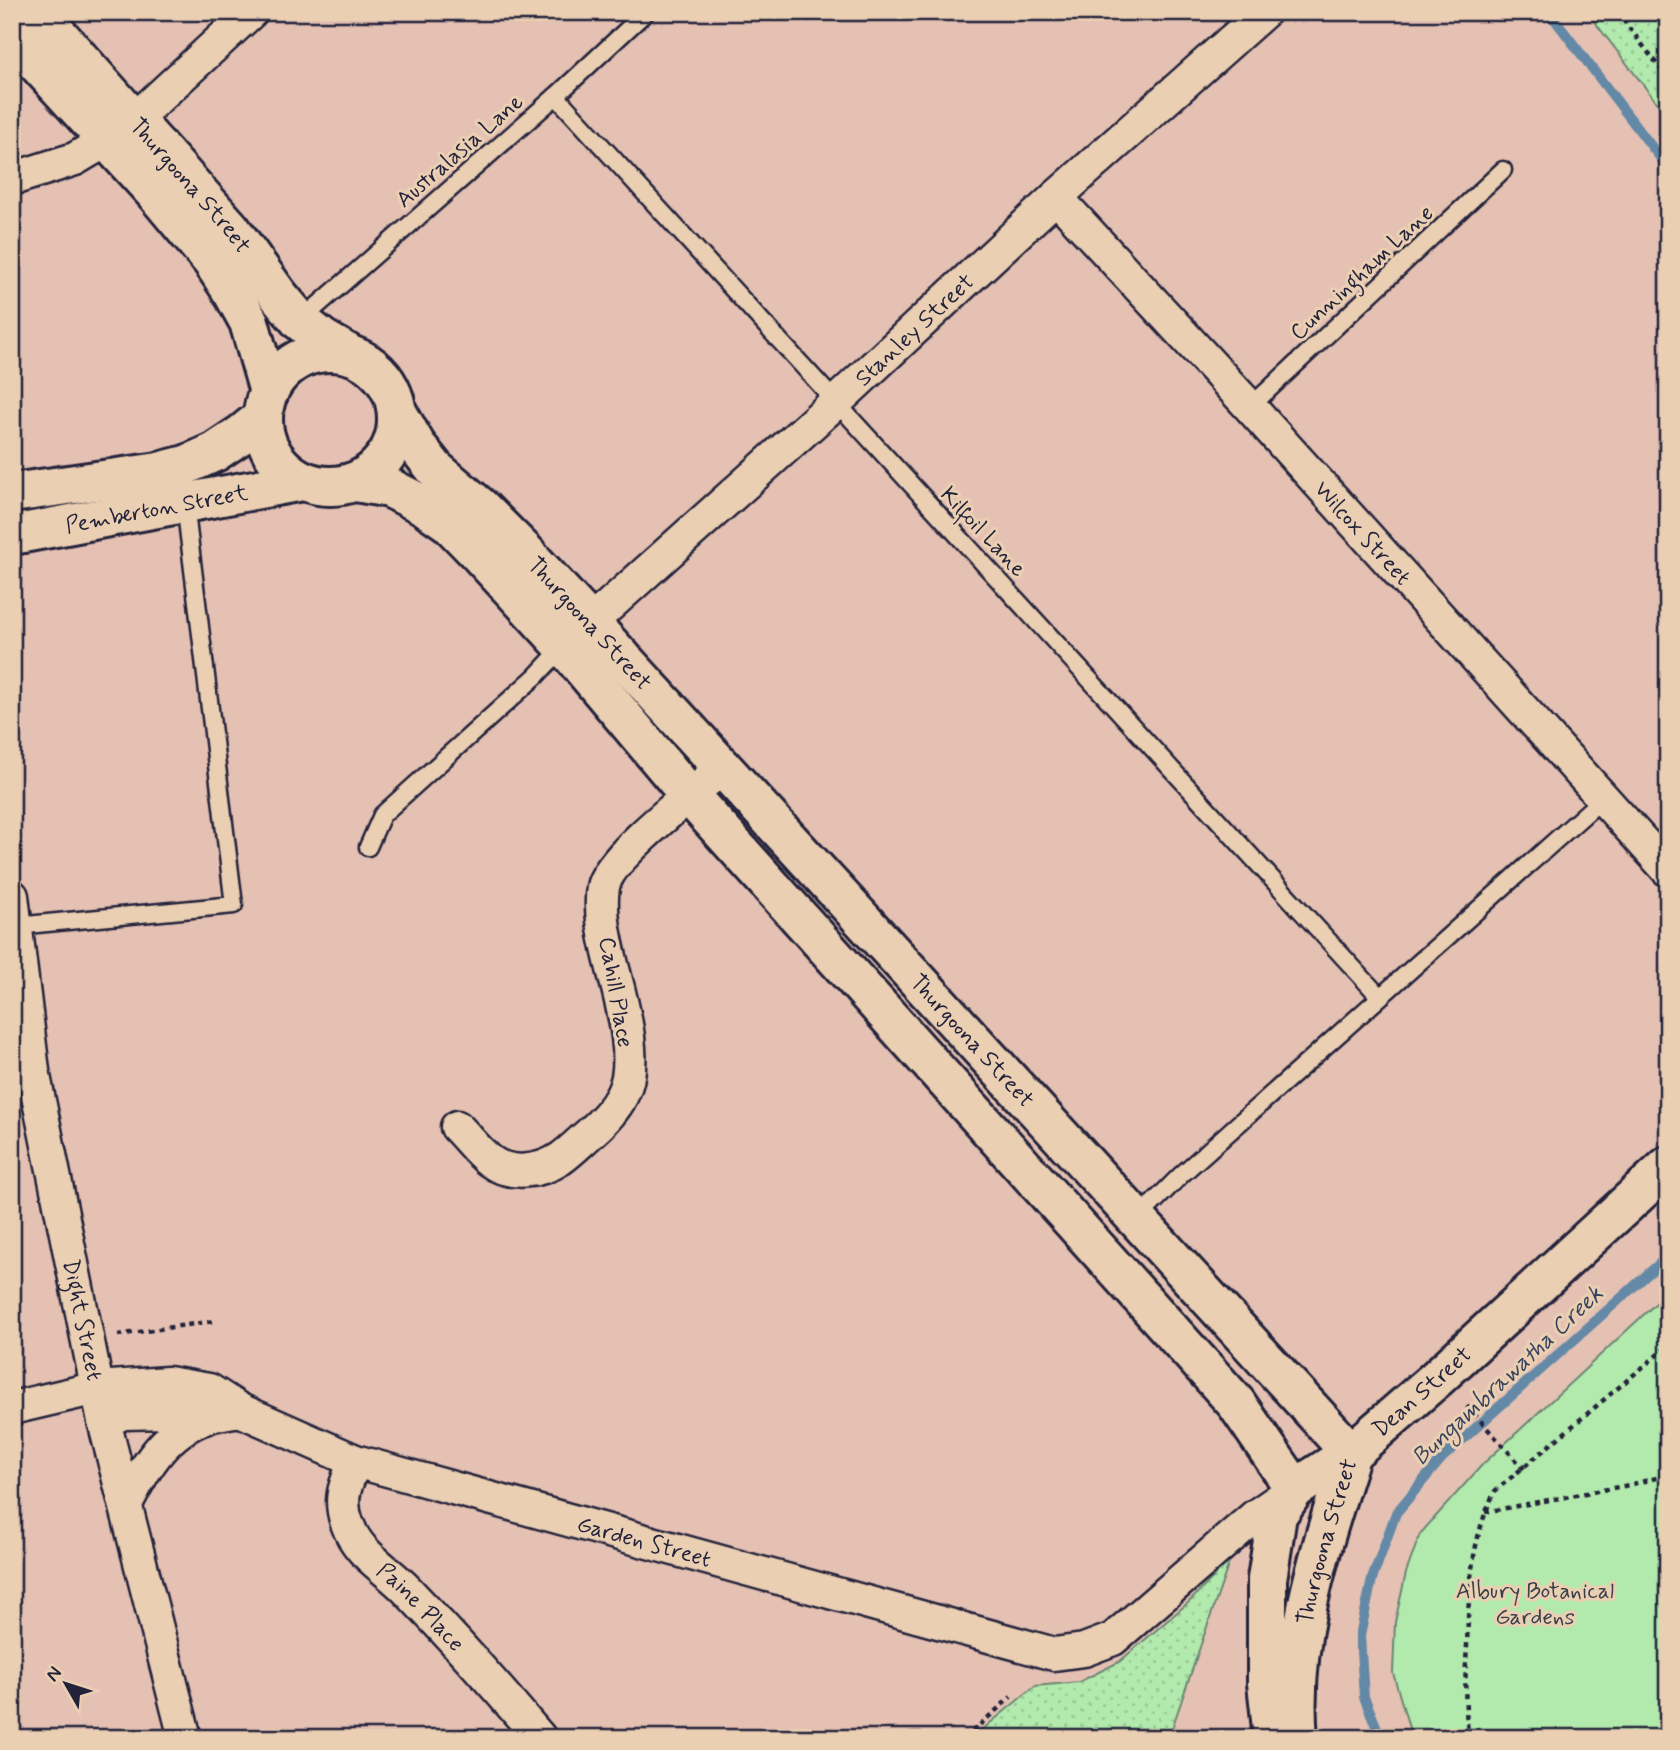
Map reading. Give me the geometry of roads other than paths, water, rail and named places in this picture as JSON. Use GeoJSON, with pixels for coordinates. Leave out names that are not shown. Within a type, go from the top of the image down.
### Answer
{"type":"FeatureCollection","features":[{"type":"Feature","properties":{"kind":"main road","name":"Thurgoona Street"},"geometry":{"type":"LineString","coordinates":[[38,12],[233,293],[249,322],[266,404]]}},
{"type":"Feature","properties":{"kind":"main road","name":"Thurgoona Street"},"geometry":{"type":"LineString","coordinates":[[12,36],[231,229],[300,321],[347,353]]}},
{"type":"Feature","properties":{"kind":"main road"},"geometry":{"type":"LineString","coordinates":[[347,353],[365,361],[381,374],[392,391],[399,415],[389,452],[375,470],[356,482],[338,487],[320,486],[302,481],[286,470],[273,455],[265,437],[266,404],[278,376],[292,363],[308,355],[347,353]]}},
{"type":"Feature","properties":{"kind":"main road","name":"Pemberton Street"},"geometry":{"type":"LineString","coordinates":[[12,493],[159,472],[186,465],[215,452],[242,434],[266,404]]}},
{"type":"Feature","properties":{"kind":"main road","name":"Thurgoona Street"},"geometry":{"type":"LineString","coordinates":[[399,415],[416,445],[435,469],[506,532],[690,796],[1236,1403],[1295,1489],[1277,1514],[1267,1579],[1267,1683],[1273,1738]]}},
{"type":"Feature","properties":{"kind":"main road","name":"Pemberton Street"},"geometry":{"type":"LineString","coordinates":[[12,535],[302,481]]}},
{"type":"Feature","properties":{"kind":"main road","name":"Thurgoona Street"},"geometry":{"type":"LineString","coordinates":[[356,482],[390,488],[424,505],[449,523],[577,634],[722,768],[1351,1453],[1317,1564],[1302,1626],[1295,1690],[1298,1738]]}},
{"type":"Feature","properties":{"kind":"main road","name":"Dean Street"},"geometry":{"type":"LineString","coordinates":[[1295,1489],[1351,1453],[1436,1379],[1668,1166]]}},
{"type":"Feature","properties":{"kind":"main road"},"geometry":{"type":"LineString","coordinates":[[1101,1252],[1137,1219]]}},
{"type":"Feature","properties":{"kind":"street"},"geometry":{"type":"LineString","coordinates":[[12,179],[75,159],[121,130],[251,12]]}},
{"type":"Feature","properties":{"kind":"street","name":"Stanley Street"},"geometry":{"type":"LineString","coordinates":[[577,634],[835,403],[1056,197],[1264,12]]}},
{"type":"Feature","properties":{"kind":"street","name":"Wilcox Street"},"geometry":{"type":"LineString","coordinates":[[1056,197],[1250,407],[1668,870]]}},
{"type":"Feature","properties":{"kind":"street","name":"Cahill Place"},"geometry":{"type":"LineString","coordinates":[[457,1127],[491,1162],[504,1168],[533,1171],[551,1165],[566,1155],[604,1120],[623,1095],[629,1074],[629,1050],[621,999],[607,946],[603,886],[617,861],[722,768]]}},
{"type":"Feature","properties":{"kind":"street","name":"Dight Street"},"geometry":{"type":"LineString","coordinates":[[14,911],[23,1072],[104,1421],[185,1738]]}},
{"type":"Feature","properties":{"kind":"street","name":"Garden Street"},"geometry":{"type":"LineString","coordinates":[[12,1408],[97,1388],[169,1382],[209,1391],[240,1410],[355,1461],[1055,1654]]}},
{"type":"Feature","properties":{"kind":"street"},"geometry":{"type":"LineString","coordinates":[[126,1504],[140,1476],[168,1440],[207,1416],[240,1410]]}},
{"type":"Feature","properties":{"kind":"street","name":"Garden Street"},"geometry":{"type":"LineString","coordinates":[[104,1421],[124,1413],[240,1410]]}},
{"type":"Feature","properties":{"kind":"street","name":"Paine Place"},"geometry":{"type":"LineString","coordinates":[[355,1461],[342,1496],[347,1523],[360,1549],[397,1579],[483,1671],[540,1738]]}},
{"type":"Feature","properties":{"kind":"street","name":"Dean Street"},"geometry":{"type":"LineString","coordinates":[[1055,1654],[1084,1650],[1113,1639],[1254,1517],[1295,1489]]}},
{"type":"Feature","properties":{"kind":"lane","name":"Australasia Lane"},"geometry":{"type":"LineString","coordinates":[[300,321],[556,96],[646,12]]}},
{"type":"Feature","properties":{"kind":"lane","name":"Kilfoil Lane"},"geometry":{"type":"LineString","coordinates":[[556,96],[1379,996]]}},
{"type":"Feature","properties":{"kind":"lane","name":"Cunningham Lane"},"geometry":{"type":"LineString","coordinates":[[1250,407],[1503,170]]}},
{"type":"Feature","properties":{"kind":"lane"},"geometry":{"type":"LineString","coordinates":[[14,911],[234,905],[185,504]]}},
{"type":"Feature","properties":{"kind":"lane"},"geometry":{"type":"LineString","coordinates":[[368,847],[382,815],[536,676],[577,634]]}},
{"type":"Feature","properties":{"kind":"lane"},"geometry":{"type":"LineString","coordinates":[[1137,1219],[1181,1175],[1379,996],[1603,798]]}},
{"type":"Feature","properties":{"kind":"waterway"},"geometry":{"type":"LineString","coordinates":[[1549,12],[1668,168]]}},
{"type":"Feature","properties":{"kind":"waterway","name":"Bungambrawatha Creek"},"geometry":{"type":"LineString","coordinates":[[1381,1738],[1364,1697],[1360,1636],[1372,1579],[1396,1513],[1442,1458],[1668,1256]]}},
{"type":"Feature","properties":{"kind":"park label","name":"Albury Botanical Gardens"},"geometry":{"type":"Point","coordinates":[1535,1603]}}]}
